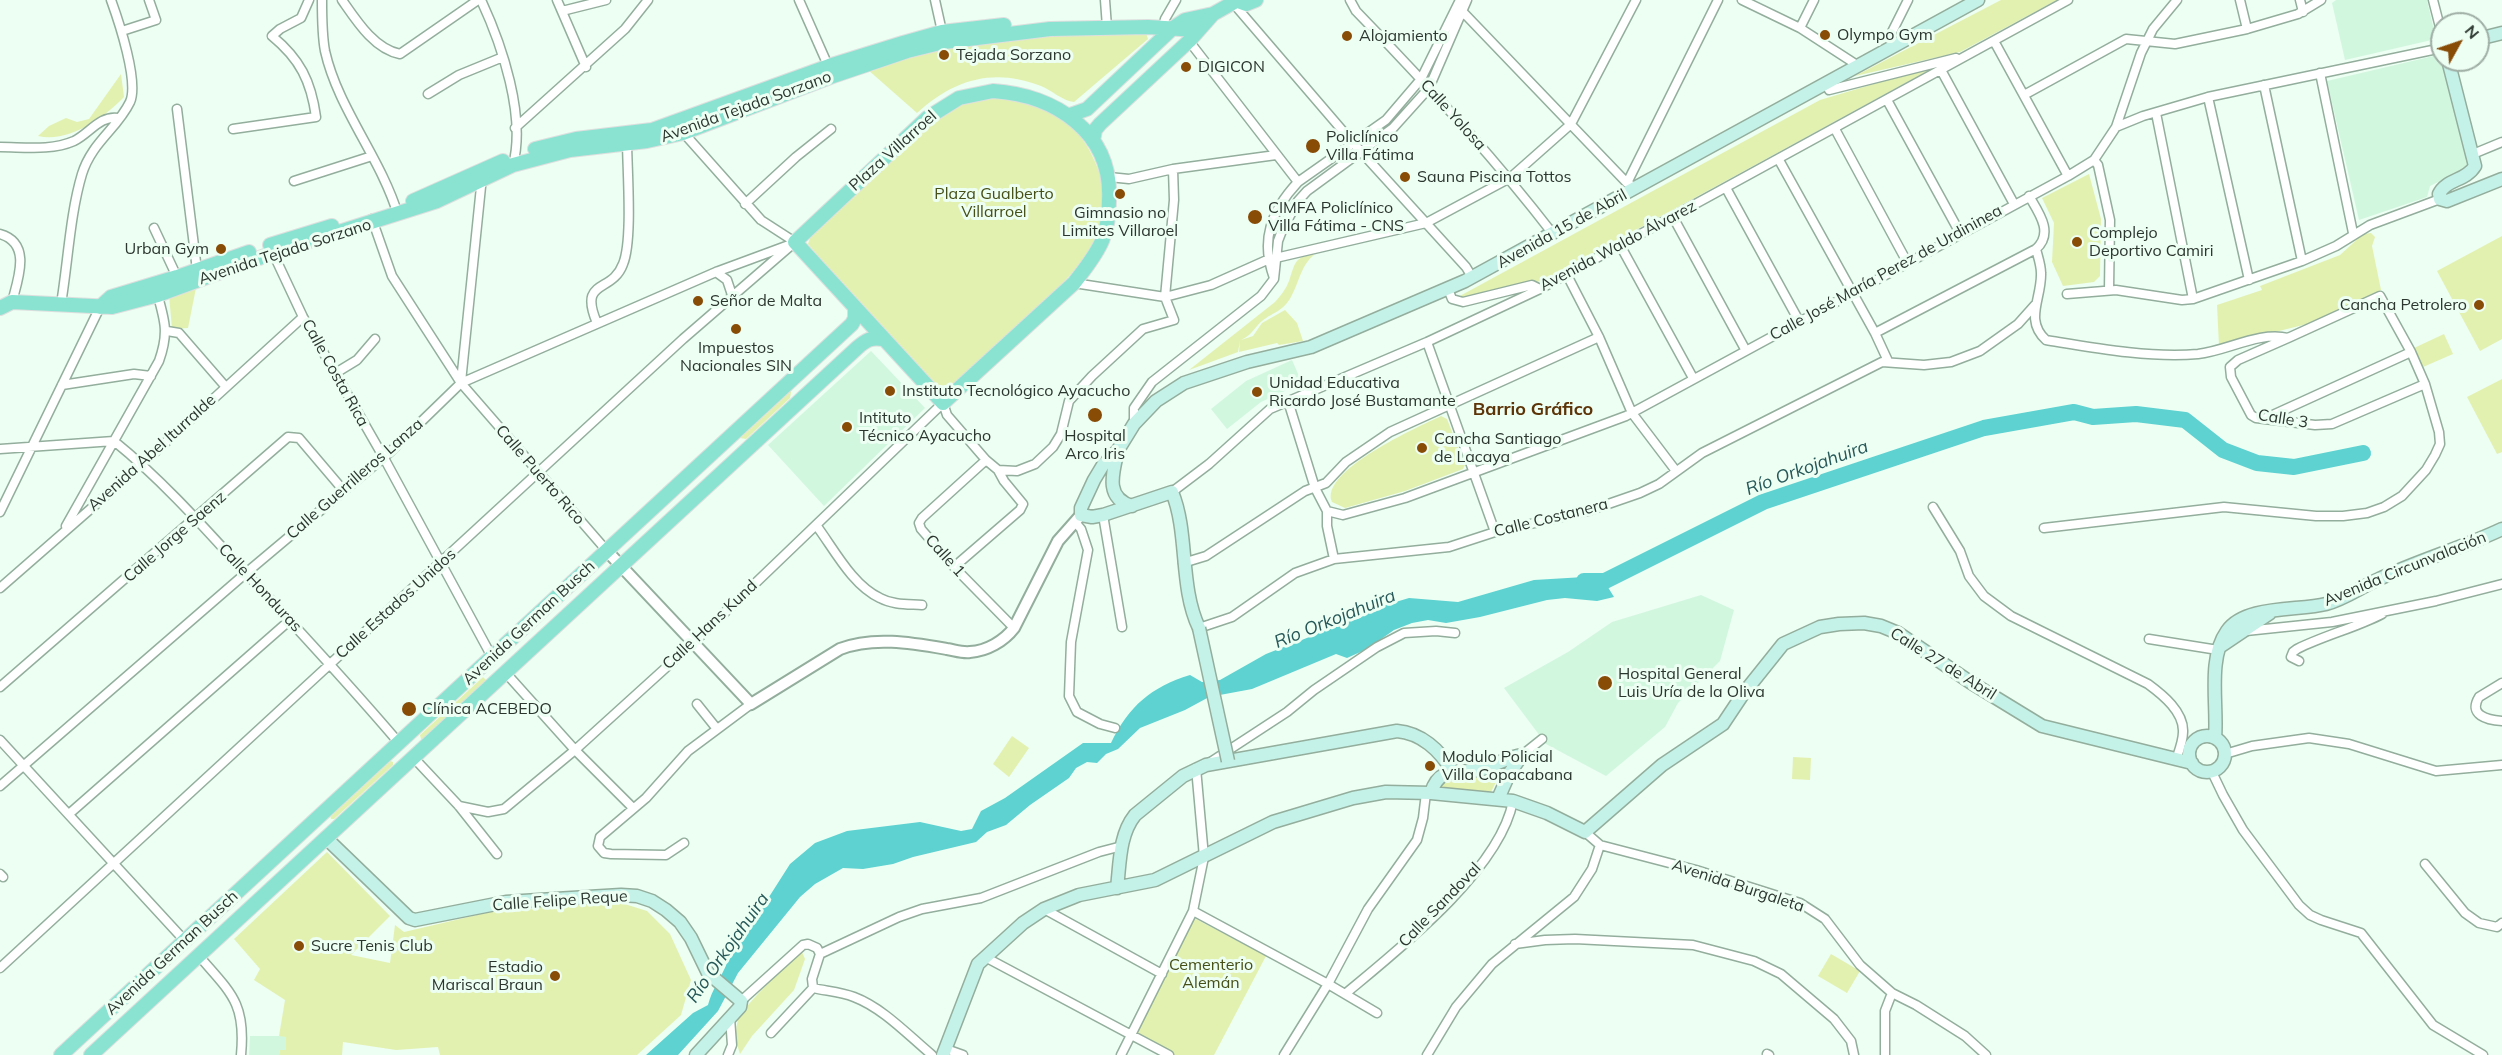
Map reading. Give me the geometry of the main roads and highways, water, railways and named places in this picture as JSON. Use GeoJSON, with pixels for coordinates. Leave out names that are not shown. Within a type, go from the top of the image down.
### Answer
{"type":"FeatureCollection","features":[{"type":"Feature","properties":{"kind":"main road"},"geometry":{"type":"LineString","coordinates":[[1070,115],[1087,109],[1126,73],[1165,29],[1185,20],[1213,14],[1236,1],[1246,4],[1256,0]]}},
{"type":"Feature","properties":{"kind":"main road","name":"Avenida 15 de Abril"},"geometry":{"type":"LineString","coordinates":[[1118,450],[1134,424],[1156,401],[1184,382],[1221,369],[1311,347],[1448,289],[1553,234],[1632,186],[1826,84],[1978,0]]}},
{"type":"Feature","properties":{"kind":"main road"},"geometry":{"type":"LineString","coordinates":[[1093,141],[1095,130],[1100,124],[1193,36],[1213,14]]}},
{"type":"Feature","properties":{"kind":"main road","name":"Avenida Tejada Sorzano"},"geometry":{"type":"LineString","coordinates":[[156,289],[197,270],[397,211],[482,176],[514,160],[576,139],[627,139],[652,130],[678,128],[831,71],[943,37],[1040,21],[1107,22],[1165,29],[1193,36]]}},
{"type":"Feature","properties":{"kind":"main road"},"geometry":{"type":"LineString","coordinates":[[2451,72],[2475,166],[2464,178],[2444,186],[2439,194],[2440,199],[2447,201],[2502,179]]}},
{"type":"Feature","properties":{"kind":"main road"},"geometry":{"type":"LineString","coordinates":[[1126,73],[1139,88]]}},
{"type":"Feature","properties":{"kind":"main road","name":"Plaza Villarroel"},"geometry":{"type":"LineString","coordinates":[[855,309],[795,242],[927,118],[959,98],[993,92],[1018,93],[1048,102],[1070,115],[1093,141],[1109,177],[1109,214],[1102,240],[1090,262],[1074,283],[943,403],[883,339]]}},
{"type":"Feature","properties":{"kind":"main road","name":"Avenida Tejada Sorzano"},"geometry":{"type":"LineString","coordinates":[[4,304],[100,307],[111,297],[156,289],[271,249]]}},
{"type":"Feature","properties":{"kind":"main road"},"geometry":{"type":"LineString","coordinates":[[855,309],[883,339]]}},
{"type":"Feature","properties":{"kind":"main road","name":"Avenida German Busch"},"geometry":{"type":"LineString","coordinates":[[61,1055],[852,324],[855,309]]}},
{"type":"Feature","properties":{"kind":"main road","name":"Avenida German Busch"},"geometry":{"type":"LineString","coordinates":[[91,1055],[867,340],[883,339]]}},
{"type":"Feature","properties":{"kind":"main road"},"geometry":{"type":"LineString","coordinates":[[1118,450],[1112,477],[1113,492],[1120,501],[1132,506]]}},
{"type":"Feature","properties":{"kind":"main road"},"geometry":{"type":"LineString","coordinates":[[1118,450],[1103,465],[1094,480],[1078,518],[1103,515],[1172,492],[1194,618],[1199,628],[1228,760]]}},
{"type":"Feature","properties":{"kind":"main road","name":"Avenida Circunvalación"},"geometry":{"type":"LineString","coordinates":[[2215,738],[2217,722],[2214,683],[2220,648],[2242,626],[2271,612],[2334,601],[2378,579],[2467,546],[2502,529]]}},
{"type":"Feature","properties":{"kind":"main road","name":"Calle 27 de Abril"},"geometry":{"type":"LineString","coordinates":[[1498,799],[1513,801],[1547,813],[1585,832],[1662,765],[1723,724],[1743,693],[1783,644],[1820,627],[1839,624],[1864,623],[1881,626],[1898,633],[1970,682],[2042,726],[2192,763]]}},
{"type":"Feature","properties":{"kind":"main road"},"geometry":{"type":"LineString","coordinates":[[492,657],[506,672]]}},
{"type":"Feature","properties":{"kind":"main road"},"geometry":{"type":"LineString","coordinates":[[1117,888],[1124,831],[1135,815],[1183,776],[1201,766],[1396,731],[1417,736],[1437,752],[1452,771]]}},
{"type":"Feature","properties":{"kind":"main road"},"geometry":{"type":"LineString","coordinates":[[2204,737],[2215,738],[2222,745],[2225,754],[2222,765],[2212,772],[2200,771],[2192,763],[2189,752],[2194,742],[2204,737]]}},
{"type":"Feature","properties":{"kind":"main road"},"geometry":{"type":"LineString","coordinates":[[399,743],[413,757]]}},
{"type":"Feature","properties":{"kind":"main road"},"geometry":{"type":"LineString","coordinates":[[945,1052],[972,976],[985,957],[1008,935],[1044,909],[1079,895],[1155,880],[1273,822],[1353,798],[1386,792],[1498,799],[1509,774],[1522,755],[1477,770],[1452,771],[1435,782],[1428,793]]}},
{"type":"Feature","properties":{"kind":"main road"},"geometry":{"type":"LineString","coordinates":[[312,823],[326,838]]}},
{"type":"Feature","properties":{"kind":"main road","name":"Calle Felipe Reque"},"geometry":{"type":"LineString","coordinates":[[326,838],[409,918],[415,920],[506,902],[621,895],[637,896],[652,901],[680,922],[691,938],[700,961],[714,980],[732,991],[741,1000],[740,1007],[696,1055]]}},
{"type":"Feature","properties":{"kind":"main road"},"geometry":{"type":"LineString","coordinates":[[185,941],[199,956]]}},
{"type":"Feature","properties":{"kind":"water"},"geometry":{"type":"Polygon","coordinates":[[[1601,576],[1614,597],[1597,601],[1565,598],[1547,600],[1446,623],[1428,620],[1412,623],[1394,630],[1367,649],[1347,658],[1336,654],[1252,689],[1209,697],[1185,710],[1140,728],[1118,749],[1106,754],[1097,763],[1087,762],[1076,768],[1069,778],[1006,825],[987,832],[976,842],[893,864],[863,869],[843,868],[815,884],[800,897],[738,973],[718,1011],[678,1055],[646,1055],[693,1013],[708,1005],[727,963],[790,864],[815,843],[847,831],[920,822],[961,831],[972,829],[981,811],[1005,798],[1083,743],[1111,743],[1125,718],[1134,708],[1164,685],[1190,675],[1202,682],[1220,680],[1266,654],[1317,634],[1333,623],[1358,619],[1379,607],[1409,598],[1458,602],[1534,580],[1601,576]]]}},
{"type":"Feature","properties":{"kind":"waterway","name":"Río Orkojahuira"},"geometry":{"type":"LineString","coordinates":[[1584,581],[1605,581],[1763,502],[1984,428],[2074,412],[2093,417],[2136,414],[2185,420],[2223,450],[2257,463],[2294,467],[2363,453]]}},
{"type":"Feature","properties":{"kind":"place","name":"Olympo Gym"},"geometry":{"type":"Point","coordinates":[1825,35]}},
{"type":"Feature","properties":{"kind":"place","name":"Alojamiento"},"geometry":{"type":"Point","coordinates":[1347,36]}},
{"type":"Feature","properties":{"kind":"place","name":"Tejada Sorzano"},"geometry":{"type":"Point","coordinates":[944,55]}},
{"type":"Feature","properties":{"kind":"place","name":"DIGICON"},"geometry":{"type":"Point","coordinates":[1186,67]}},
{"type":"Feature","properties":{"kind":"place","name":"Policlínico Villa Fátima"},"geometry":{"type":"Point","coordinates":[1313,146]}},
{"type":"Feature","properties":{"kind":"place","name":"Sauna Piscina Tottos"},"geometry":{"type":"Point","coordinates":[1405,177]}},
{"type":"Feature","properties":{"kind":"place","name":"Gimnasio no Limites Villaroel"},"geometry":{"type":"Point","coordinates":[1120,194]}},
{"type":"Feature","properties":{"kind":"place","name":"CIMFA Policlínico Villa Fátima - CNS"},"geometry":{"type":"Point","coordinates":[1255,217]}},
{"type":"Feature","properties":{"kind":"place","name":"Complejo Deportivo Camiri"},"geometry":{"type":"Point","coordinates":[2077,242]}},
{"type":"Feature","properties":{"kind":"place","name":"Urban Gym"},"geometry":{"type":"Point","coordinates":[221,249]}},
{"type":"Feature","properties":{"kind":"place","name":"Señor de Malta"},"geometry":{"type":"Point","coordinates":[698,301]}},
{"type":"Feature","properties":{"kind":"place","name":"Cancha Petrolero"},"geometry":{"type":"Point","coordinates":[2479,305]}},
{"type":"Feature","properties":{"kind":"place","name":"Impuestos Nacionales SIN"},"geometry":{"type":"Point","coordinates":[736,329]}},
{"type":"Feature","properties":{"kind":"place","name":"Instituto Tecnológico Ayacucho"},"geometry":{"type":"Point","coordinates":[890,391]}},
{"type":"Feature","properties":{"kind":"place","name":"Unidad Educativa Ricardo José Bustamante"},"geometry":{"type":"Point","coordinates":[1257,392]}},
{"type":"Feature","properties":{"kind":"place","name":"Hospital Arco Iris"},"geometry":{"type":"Point","coordinates":[1095,415]}},
{"type":"Feature","properties":{"kind":"place","name":"Intituto Técnico Ayacucho"},"geometry":{"type":"Point","coordinates":[847,427]}},
{"type":"Feature","properties":{"kind":"place","name":"Cancha Santiago de Lacaya"},"geometry":{"type":"Point","coordinates":[1422,448]}},
{"type":"Feature","properties":{"kind":"place","name":"Hospital General Luis Uría de la Oliva"},"geometry":{"type":"Point","coordinates":[1605,683]}},
{"type":"Feature","properties":{"kind":"place","name":"Clínica ACEBEDO"},"geometry":{"type":"Point","coordinates":[409,709]}},
{"type":"Feature","properties":{"kind":"place","name":"Modulo Policial Villa Copacabana"},"geometry":{"type":"Point","coordinates":[1430,766]}},
{"type":"Feature","properties":{"kind":"place","name":"Sucre Tenis Club"},"geometry":{"type":"Point","coordinates":[299,946]}},
{"type":"Feature","properties":{"kind":"place","name":"Estadio Mariscal Braun"},"geometry":{"type":"Point","coordinates":[555,976]}},
{"type":"Feature","properties":{"kind":"district","name":"Barrio Gráfico"},"geometry":{"type":"Point","coordinates":[1533,410]}},
{"type":"Feature","properties":{"kind":"park label","name":"Plaza Gualberto Villarroel"},"geometry":{"type":"Point","coordinates":[994,203]}},
{"type":"Feature","properties":{"kind":"park label","name":"Cementerio Alemán"},"geometry":{"type":"Point","coordinates":[1211,974]}}]}
